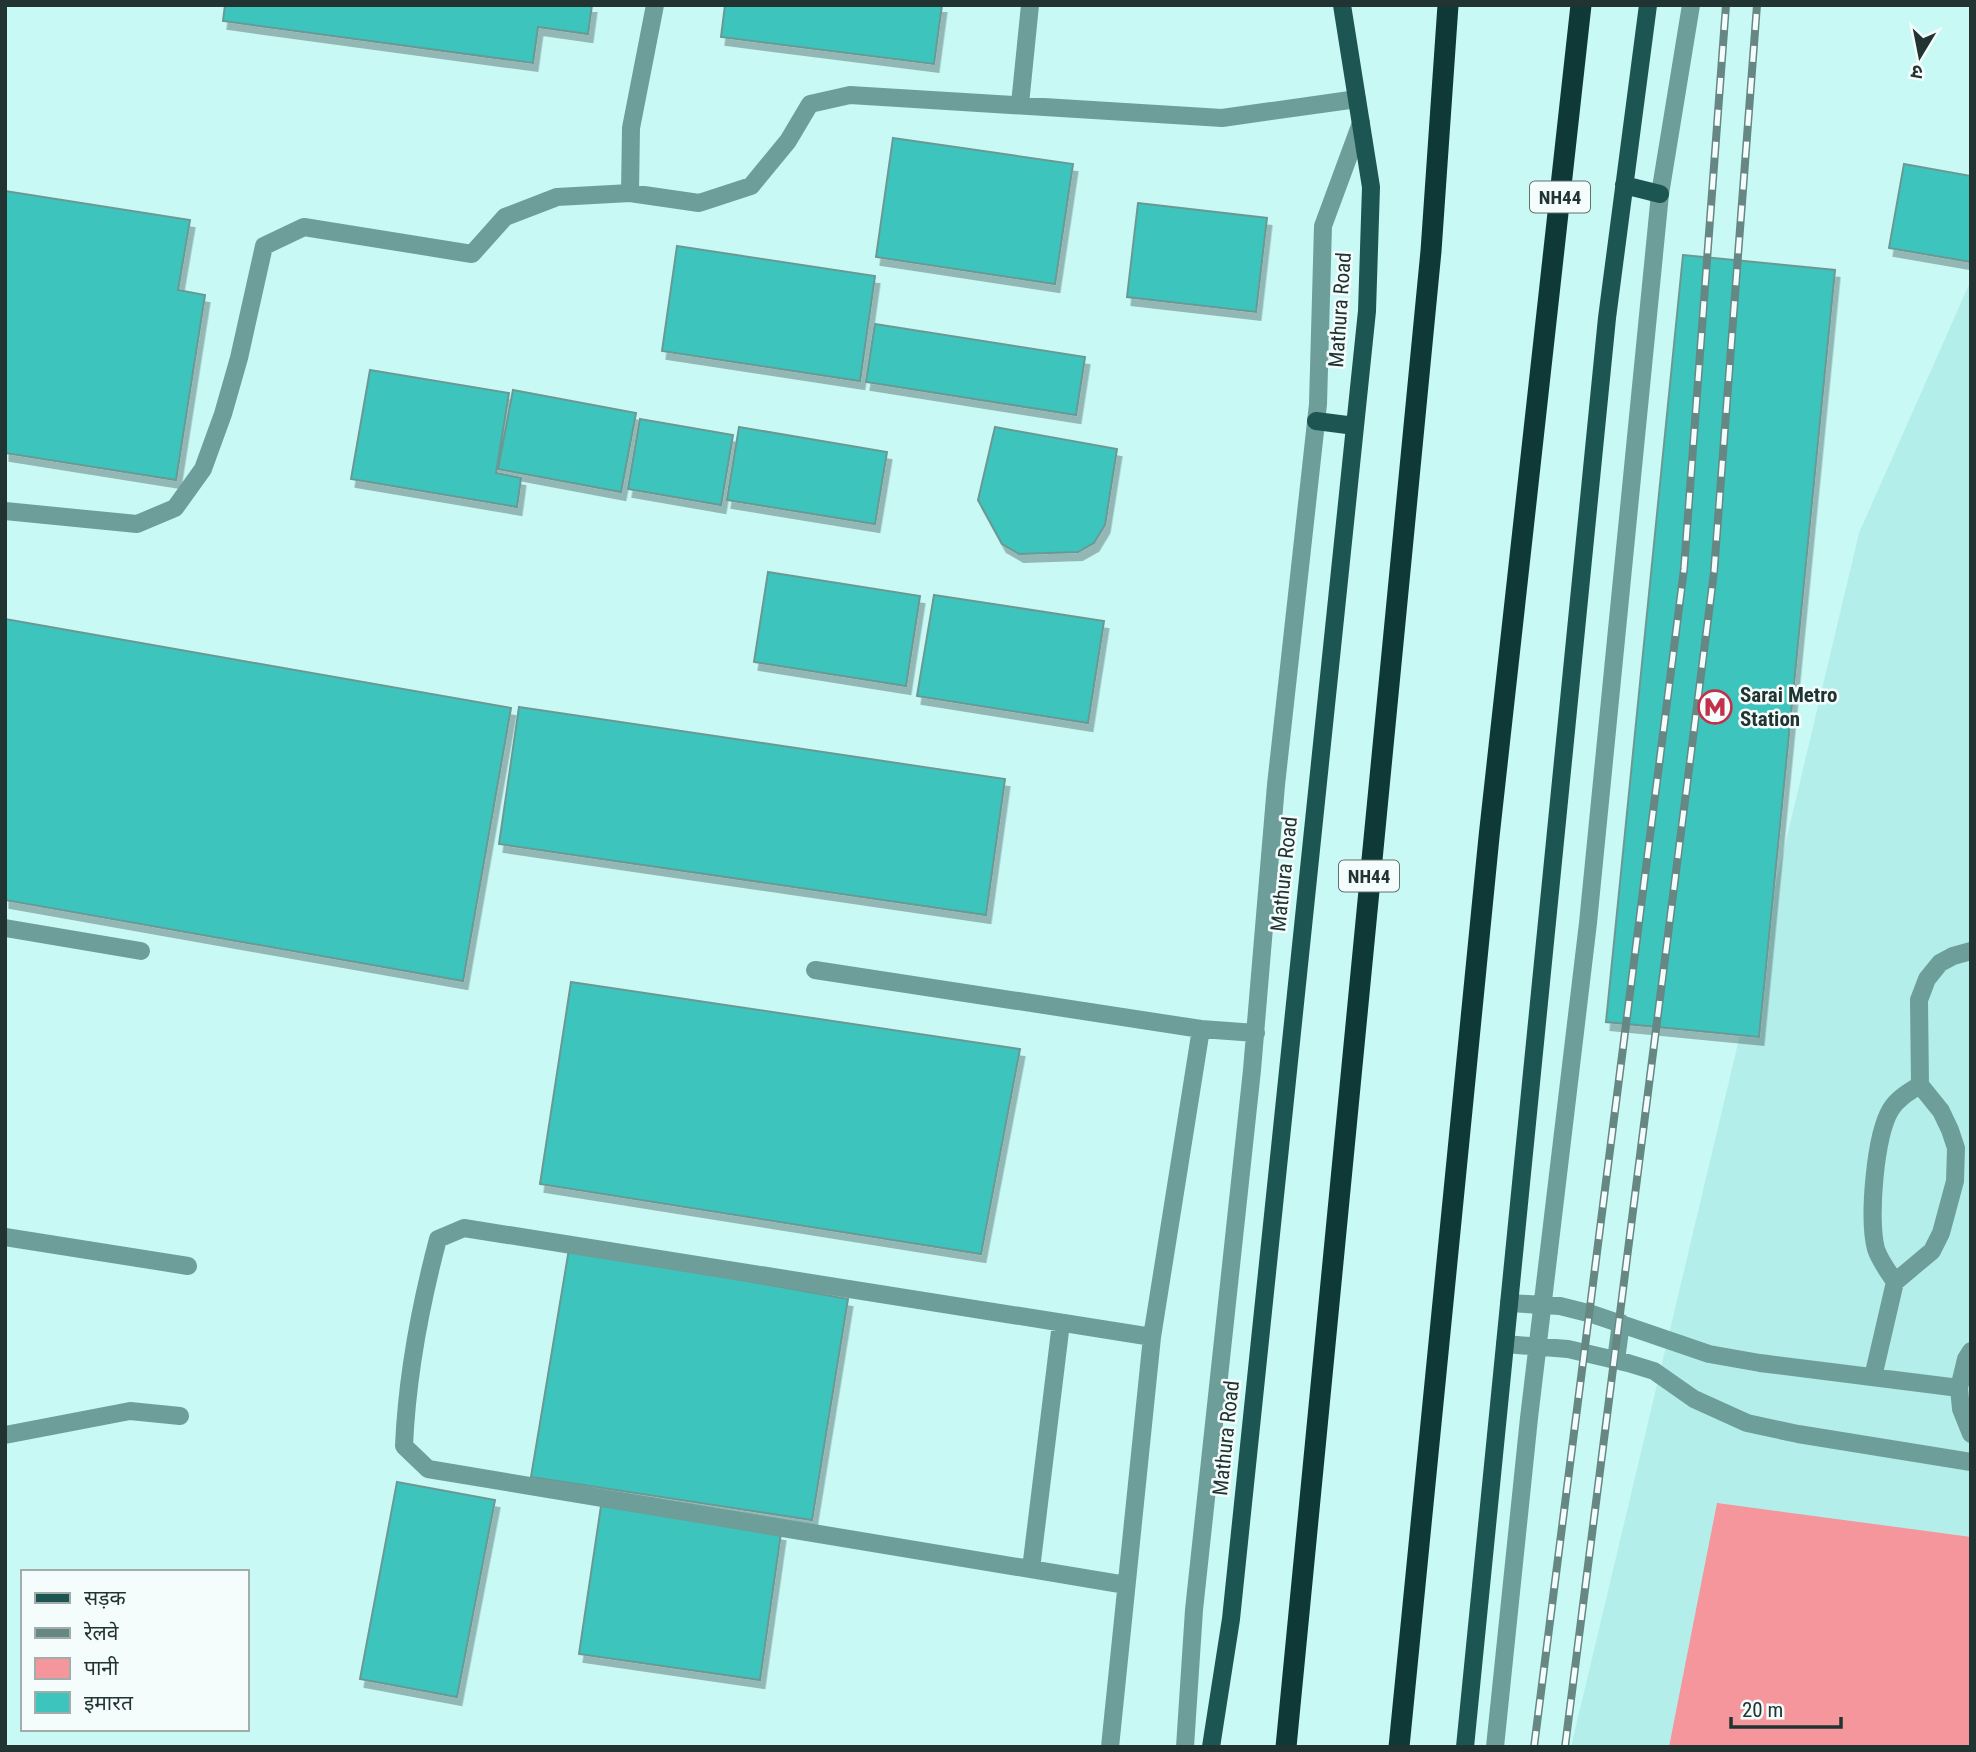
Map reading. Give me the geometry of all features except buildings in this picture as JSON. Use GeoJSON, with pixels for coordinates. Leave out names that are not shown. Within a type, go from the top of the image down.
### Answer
{"type":"FeatureCollection","features":[{"type":"Feature","properties":{"kind":"highway","name":"NH44"},"geometry":{"type":"LineString","coordinates":[[1286,1747],[1431,251],[1448,5]]}},
{"type":"Feature","properties":{"kind":"highway","name":"NH44"},"geometry":{"type":"LineString","coordinates":[[1399,1747],[1489,837],[1581,5]]}},
{"type":"Feature","properties":{"kind":"main road","name":"Mathura Road"},"geometry":{"type":"LineString","coordinates":[[1211,1747],[1231,1619],[1367,311],[1371,187],[1342,5]]}},
{"type":"Feature","properties":{"kind":"main road"},"geometry":{"type":"LineString","coordinates":[[1465,1747],[1606,318],[1648,5]]}},
{"type":"Feature","properties":{"kind":"main road"},"geometry":{"type":"LineString","coordinates":[[1624,185],[1660,194]]}},
{"type":"Feature","properties":{"kind":"main road"},"geometry":{"type":"LineString","coordinates":[[1316,421],[1354,426]]}},
{"type":"Feature","properties":{"kind":"street"},"geometry":{"type":"LineString","coordinates":[[630,193],[631,128],[655,5]]}},
{"type":"Feature","properties":{"kind":"street"},"geometry":{"type":"LineString","coordinates":[[1020,104],[1030,5]]}},
{"type":"Feature","properties":{"kind":"street"},"geometry":{"type":"LineString","coordinates":[[1495,1747],[1542,1305],[1588,923],[1660,194],[1691,5]]}},
{"type":"Feature","properties":{"kind":"street"},"geometry":{"type":"LineString","coordinates":[[5,511],[137,524],[175,508],[202,469],[223,414],[239,358],[264,246],[304,228],[472,254],[505,217],[556,197],[630,193],[699,203],[751,186],[788,141],[810,104],[850,95],[1222,118],[1357,99]]}},
{"type":"Feature","properties":{"kind":"street"},"geometry":{"type":"LineString","coordinates":[[1185,1747],[1194,1610],[1256,1033],[1276,785],[1316,421],[1323,226],[1361,123]]}},
{"type":"Feature","properties":{"kind":"street"},"geometry":{"type":"LineString","coordinates":[[5,928],[141,951]]}},
{"type":"Feature","properties":{"kind":"street"},"geometry":{"type":"LineString","coordinates":[[1873,1377],[1895,1282],[1932,1251],[1941,1233],[1955,1181],[1956,1148],[1950,1130],[1941,1111],[1920,1085],[1919,1000],[1927,979],[1940,963],[1971,951]]}},
{"type":"Feature","properties":{"kind":"street"},"geometry":{"type":"LineString","coordinates":[[815,970],[1201,1029],[1256,1033]]}},
{"type":"Feature","properties":{"kind":"street"},"geometry":{"type":"LineString","coordinates":[[1110,1747],[1152,1337],[1201,1029]]}},
{"type":"Feature","properties":{"kind":"street"},"geometry":{"type":"LineString","coordinates":[[1895,1282],[1881,1260],[1874,1236],[1873,1200],[1878,1155],[1890,1111],[1898,1099],[1920,1085]]}},
{"type":"Feature","properties":{"kind":"street"},"geometry":{"type":"LineString","coordinates":[[1126,1585],[428,1469],[404,1446],[406,1399],[423,1295],[438,1239],[464,1228],[1152,1337]]}},
{"type":"Feature","properties":{"kind":"street"},"geometry":{"type":"LineString","coordinates":[[5,1237],[188,1266]]}},
{"type":"Feature","properties":{"kind":"street"},"geometry":{"type":"LineString","coordinates":[[1509,1303],[1560,1306],[1620,1323],[1709,1354],[1959,1388]]}},
{"type":"Feature","properties":{"kind":"street"},"geometry":{"type":"LineString","coordinates":[[1031,1569],[1061,1323]]}},
{"type":"Feature","properties":{"kind":"street"},"geometry":{"type":"LineString","coordinates":[[1616,1360],[1620,1323]]}},
{"type":"Feature","properties":{"kind":"street"},"geometry":{"type":"LineString","coordinates":[[1505,1344],[1568,1349],[1654,1371],[1694,1399],[1747,1423],[1971,1462]]}},
{"type":"Feature","properties":{"kind":"street"},"geometry":{"type":"LineString","coordinates":[[1971,1351],[1966,1359],[1959,1388],[1961,1409],[1971,1434]]}},
{"type":"Feature","properties":{"kind":"street"},"geometry":{"type":"LineString","coordinates":[[5,1435],[130,1411],[180,1416]]}},
{"type":"Feature","properties":{"kind":"shaded area"},"geometry":{"type":"Polygon","coordinates":[[[1971,280],[1971,1747],[1571,1747],[1859,533],[1971,280]]]}},
{"type":"Feature","properties":{"kind":"water"},"geometry":{"type":"Polygon","coordinates":[[[1717,1503],[1971,1537],[1971,1747],[1669,1747],[1717,1503]]]}},
{"type":"Feature","properties":{"kind":"railway"},"geometry":{"type":"LineString","coordinates":[[1534,1747],[1684,569],[1726,5]]}},
{"type":"Feature","properties":{"kind":"railway"},"geometry":{"type":"LineString","coordinates":[[1565,1747],[1714,572],[1757,5]]}},
{"type":"Feature","properties":{"kind":"place","name":"Sarai Metro Station"},"geometry":{"type":"Point","coordinates":[1715,707]}}]}
